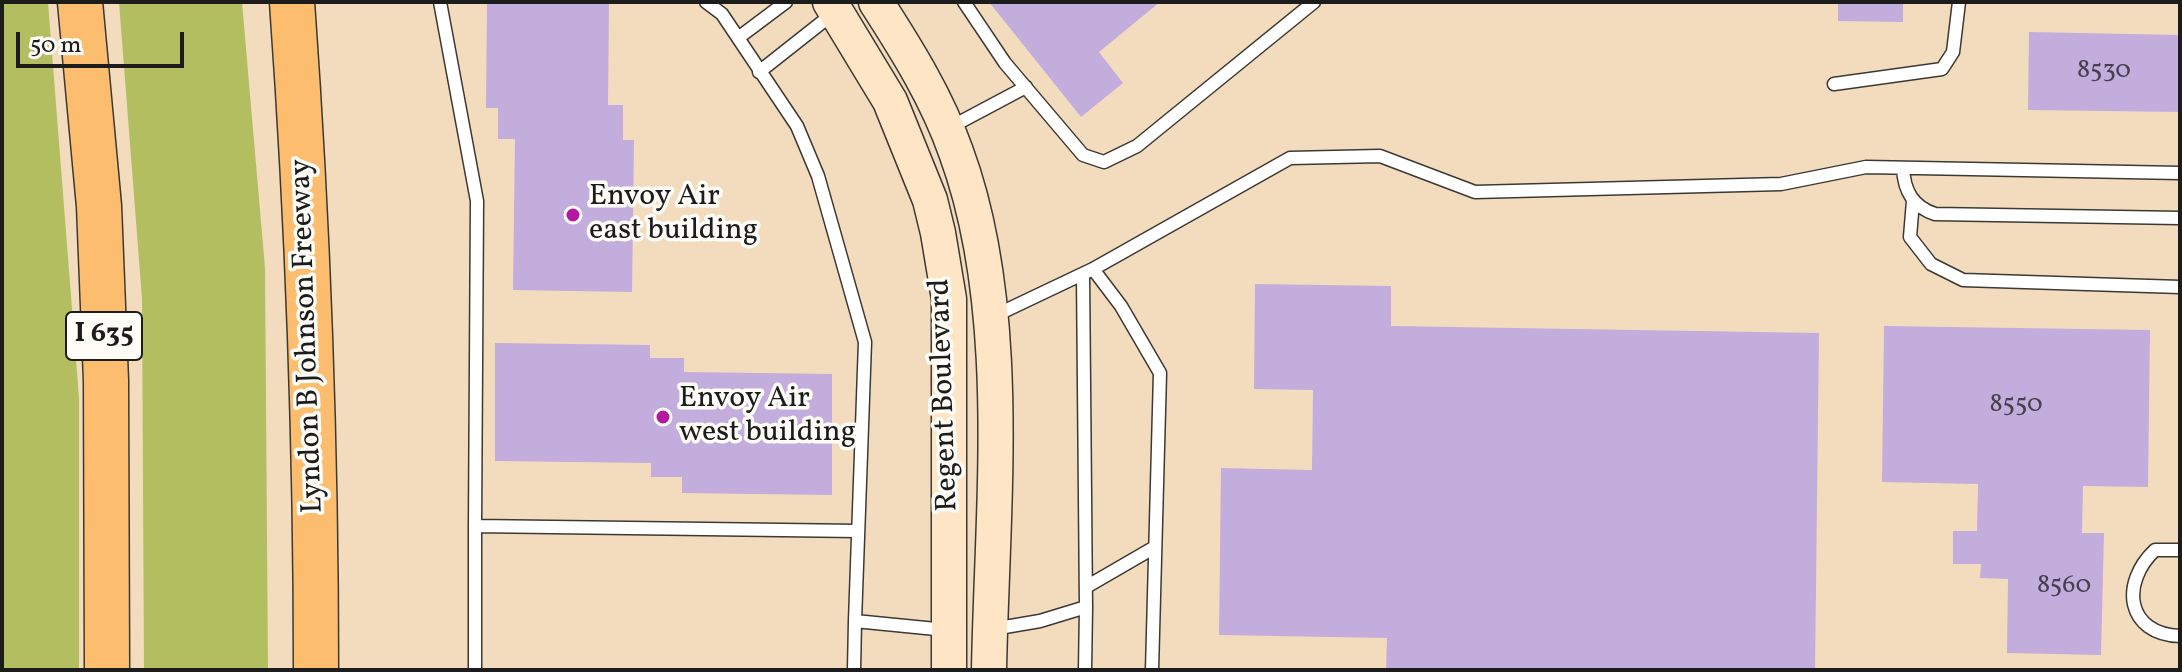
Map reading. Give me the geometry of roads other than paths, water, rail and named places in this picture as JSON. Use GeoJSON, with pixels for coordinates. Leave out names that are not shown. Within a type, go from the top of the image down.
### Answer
{"type":"FeatureCollection","features":[{"type":"Feature","properties":{"kind":"highway","name":"I 635"},"geometry":{"type":"LineString","coordinates":[[80,2],[101,254],[106,381],[107,670]]}},
{"type":"Feature","properties":{"kind":"highway","name":"Lyndon B Johnson Freeway"},"geometry":{"type":"LineString","coordinates":[[292,2],[304,165],[316,508],[316,670]]}},
{"type":"Feature","properties":{"kind":"street","name":"Regent Boulevard"},"geometry":{"type":"LineString","coordinates":[[876,2],[916,67],[947,129],[957,153],[979,239],[995,384],[989,670]]}},
{"type":"Feature","properties":{"kind":"street","name":"Regent Boulevard"},"geometry":{"type":"LineString","coordinates":[[838,5],[890,101],[930,200],[938,233],[949,299],[949,670]]}},
{"type":"Feature","properties":{"kind":"lane"},"geometry":{"type":"LineString","coordinates":[[440,2],[477,201],[475,670]]}},
{"type":"Feature","properties":{"kind":"lane"},"geometry":{"type":"LineString","coordinates":[[706,2],[722,14],[797,126],[818,176],[865,342],[854,670]]}},
{"type":"Feature","properties":{"kind":"lane"},"geometry":{"type":"LineString","coordinates":[[738,38],[786,2]]}},
{"type":"Feature","properties":{"kind":"lane"},"geometry":{"type":"LineString","coordinates":[[964,2],[1026,87],[1083,155],[1104,162],[1137,146],[1314,2]]}},
{"type":"Feature","properties":{"kind":"lane"},"geometry":{"type":"LineString","coordinates":[[1834,84],[1942,69],[1953,52],[1959,2]]}},
{"type":"Feature","properties":{"kind":"lane"},"geometry":{"type":"LineString","coordinates":[[759,72],[838,5]]}},
{"type":"Feature","properties":{"kind":"lane"},"geometry":{"type":"LineString","coordinates":[[947,129],[1026,87]]}},
{"type":"Feature","properties":{"kind":"lane"},"geometry":{"type":"LineString","coordinates":[[989,318],[1088,271],[1290,158],[1380,156],[1475,192],[1781,184],[1866,167],[2180,173]]}},
{"type":"Feature","properties":{"kind":"lane"},"geometry":{"type":"LineString","coordinates":[[1903,168],[1904,184],[1913,201],[1935,214],[2180,218]]}},
{"type":"Feature","properties":{"kind":"lane"},"geometry":{"type":"LineString","coordinates":[[1913,201],[1910,237],[1931,264],[1963,280],[2180,287]]}},
{"type":"Feature","properties":{"kind":"lane"},"geometry":{"type":"LineString","coordinates":[[1088,271],[1121,306],[1160,373],[1152,670]]}},
{"type":"Feature","properties":{"kind":"lane"},"geometry":{"type":"LineString","coordinates":[[1085,670],[1088,271]]}},
{"type":"Feature","properties":{"kind":"lane"},"geometry":{"type":"LineString","coordinates":[[475,526],[858,531]]}},
{"type":"Feature","properties":{"kind":"lane"},"geometry":{"type":"LineString","coordinates":[[1086,587],[1155,547]]}},
{"type":"Feature","properties":{"kind":"lane"},"geometry":{"type":"LineString","coordinates":[[2180,550],[2155,550],[2139,569],[2133,594],[2148,629],[2158,635],[2180,636]]}},
{"type":"Feature","properties":{"kind":"lane"},"geometry":{"type":"LineString","coordinates":[[990,630],[1040,621],[1086,607]]}},
{"type":"Feature","properties":{"kind":"lane"},"geometry":{"type":"LineString","coordinates":[[855,621],[949,630]]}},
{"type":"Feature","properties":{"kind":"place","name":"Envoy Air east building"},"geometry":{"type":"Point","coordinates":[573,215]}},
{"type":"Feature","properties":{"kind":"place","name":"Envoy Air west building"},"geometry":{"type":"Point","coordinates":[663,417]}}]}
